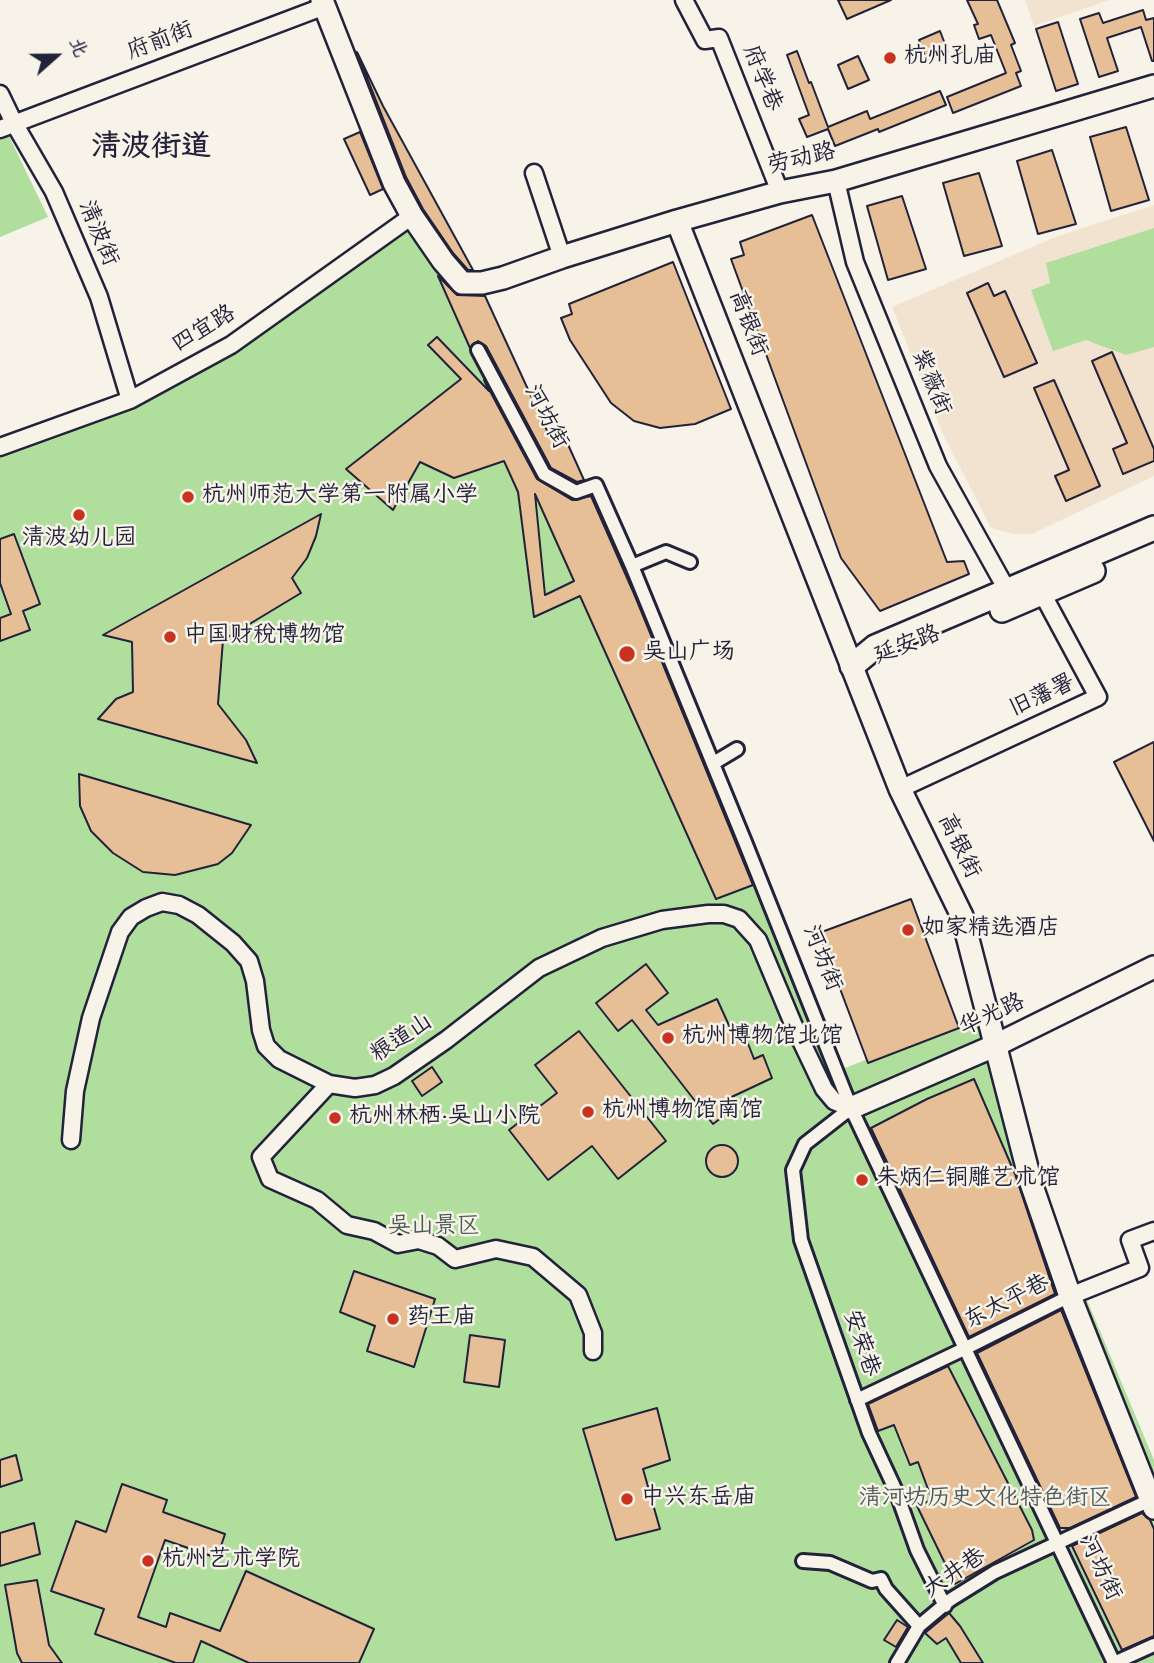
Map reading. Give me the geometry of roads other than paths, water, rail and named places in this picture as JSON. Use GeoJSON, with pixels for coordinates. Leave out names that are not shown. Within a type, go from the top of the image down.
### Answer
{"type":"FeatureCollection","features":[{"type":"Feature","properties":{"kind":"main road","name":"延安路"},"geometry":{"type":"LineString","coordinates":[[852,666],[875,647],[1154,528]]}},
{"type":"Feature","properties":{"kind":"main road","name":"延安路"},"geometry":{"type":"LineString","coordinates":[[852,666],[881,661],[1154,545]]}},
{"type":"Feature","properties":{"kind":"street","name":"府学巷"},"geometry":{"type":"LineString","coordinates":[[684,0],[705,40],[719,38],[780,191]]}},
{"type":"Feature","properties":{"kind":"street","name":"府前街"},"geometry":{"type":"LineString","coordinates":[[7,126],[323,3]]}},
{"type":"Feature","properties":{"kind":"street"},"geometry":{"type":"LineString","coordinates":[[323,3],[394,183],[412,216]]}},
{"type":"Feature","properties":{"kind":"street","name":"劳动路"},"geometry":{"type":"LineString","coordinates":[[412,216],[462,283],[482,283],[677,221],[780,191],[836,181],[1154,86]]}},
{"type":"Feature","properties":{"kind":"street","name":"清波街"},"geometry":{"type":"LineString","coordinates":[[0,94],[7,126],[54,192],[94,286],[130,400]]}},
{"type":"Feature","properties":{"kind":"street"},"geometry":{"type":"LineString","coordinates":[[534,173],[562,257]]}},
{"type":"Feature","properties":{"kind":"street","name":"紫薇街"},"geometry":{"type":"LineString","coordinates":[[836,181],[855,262],[938,466],[1007,590]]}},
{"type":"Feature","properties":{"kind":"street","name":"四宜路"},"geometry":{"type":"LineString","coordinates":[[0,447],[130,400],[231,345],[412,216]]}},
{"type":"Feature","properties":{"kind":"street","name":"高银街"},"geometry":{"type":"LineString","coordinates":[[677,221],[900,789],[962,916],[1031,1183],[1070,1296],[1153,1502]]}},
{"type":"Feature","properties":{"kind":"street","name":"河坊街"},"geometry":{"type":"LineString","coordinates":[[478,350],[544,474],[576,492],[596,485],[632,566],[851,1108],[1114,1663]]}},
{"type":"Feature","properties":{"kind":"street"},"geometry":{"type":"LineString","coordinates":[[632,566],[666,552],[690,562]]}},
{"type":"Feature","properties":{"kind":"street","name":"旧藩署"},"geometry":{"type":"LineString","coordinates":[[900,789],[1098,697],[1042,593]]}},
{"type":"Feature","properties":{"kind":"street"},"geometry":{"type":"LineString","coordinates":[[717,761],[737,749]]}},
{"type":"Feature","properties":{"kind":"street","name":"粮道山"},"geometry":{"type":"LineString","coordinates":[[71,1140],[75,1091],[91,1018],[120,932],[131,917],[162,902],[179,905],[198,915],[233,943],[249,961],[255,981],[261,1030],[266,1046],[279,1059],[329,1084],[355,1088],[375,1085],[394,1076],[446,1040],[539,968],[602,938],[662,920],[724,914],[739,919],[758,940],[824,1089],[834,1101],[851,1108]]}},
{"type":"Feature","properties":{"kind":"street","name":"华光路"},"geometry":{"type":"LineString","coordinates":[[851,1108],[994,1046],[1154,967]]}},
{"type":"Feature","properties":{"kind":"street"},"geometry":{"type":"LineString","coordinates":[[329,1084],[261,1157],[271,1179],[317,1200],[348,1225],[374,1231],[398,1244],[419,1240],[438,1247],[455,1259],[496,1250],[533,1257],[578,1295],[593,1333],[593,1351]]}},
{"type":"Feature","properties":{"kind":"street","name":"安荣巷"},"geometry":{"type":"LineString","coordinates":[[851,1108],[805,1144],[793,1170],[801,1240],[869,1433],[896,1491],[917,1550],[945,1605]]}},
{"type":"Feature","properties":{"kind":"street"},"geometry":{"type":"LineString","coordinates":[[1070,1296],[1140,1268],[1130,1240],[1154,1231]]}},
{"type":"Feature","properties":{"kind":"street","name":"东太平巷"},"geometry":{"type":"LineString","coordinates":[[857,1399],[1070,1296]]}},
{"type":"Feature","properties":{"kind":"street","name":"大井巷"},"geometry":{"type":"LineString","coordinates":[[897,1663],[919,1626],[950,1600],[995,1572],[1153,1502]]}},
{"type":"Feature","properties":{"kind":"street"},"geometry":{"type":"LineString","coordinates":[[803,1561],[831,1563],[872,1581],[881,1578],[886,1589],[919,1626]]}},
{"type":"Feature","properties":{"kind":"street"},"geometry":{"type":"LineString","coordinates":[[1114,1663],[1154,1645]]}},
{"type":"Feature","properties":{"kind":"place","name":"杭州孔庙"},"geometry":{"type":"Point","coordinates":[890,58]}},
{"type":"Feature","properties":{"kind":"place","name":"杭州师范大学第一附属小学"},"geometry":{"type":"Point","coordinates":[188,497]}},
{"type":"Feature","properties":{"kind":"place","name":"清波幼儿园"},"geometry":{"type":"Point","coordinates":[79,515]}},
{"type":"Feature","properties":{"kind":"place","name":"中国财税博物馆"},"geometry":{"type":"Point","coordinates":[170,637]}},
{"type":"Feature","properties":{"kind":"place","name":"吴山广场"},"geometry":{"type":"Point","coordinates":[627,654]}},
{"type":"Feature","properties":{"kind":"place","name":"如家精选酒店"},"geometry":{"type":"Point","coordinates":[908,930]}},
{"type":"Feature","properties":{"kind":"place","name":"杭州博物馆北馆"},"geometry":{"type":"Point","coordinates":[668,1038]}},
{"type":"Feature","properties":{"kind":"place","name":"杭州博物馆南馆"},"geometry":{"type":"Point","coordinates":[588,1112]}},
{"type":"Feature","properties":{"kind":"place","name":"杭州林栖·吴山小院"},"geometry":{"type":"Point","coordinates":[335,1118]}},
{"type":"Feature","properties":{"kind":"place","name":"朱炳仁铜雕艺术馆"},"geometry":{"type":"Point","coordinates":[862,1180]}},
{"type":"Feature","properties":{"kind":"place","name":"药王庙"},"geometry":{"type":"Point","coordinates":[393,1319]}},
{"type":"Feature","properties":{"kind":"place","name":"中兴东岳庙"},"geometry":{"type":"Point","coordinates":[627,1499]}},
{"type":"Feature","properties":{"kind":"place","name":"杭州艺术学院"},"geometry":{"type":"Point","coordinates":[148,1561]}},
{"type":"Feature","properties":{"kind":"district","name":"清波街道"},"geometry":{"type":"Point","coordinates":[151,150]}},
{"type":"Feature","properties":{"kind":"park label","name":"吴山景区"},"geometry":{"type":"Point","coordinates":[434,1228]}},
{"type":"Feature","properties":{"kind":"park label","name":"清河坊历史文化特色街区"},"geometry":{"type":"Point","coordinates":[985,1500]}}]}
